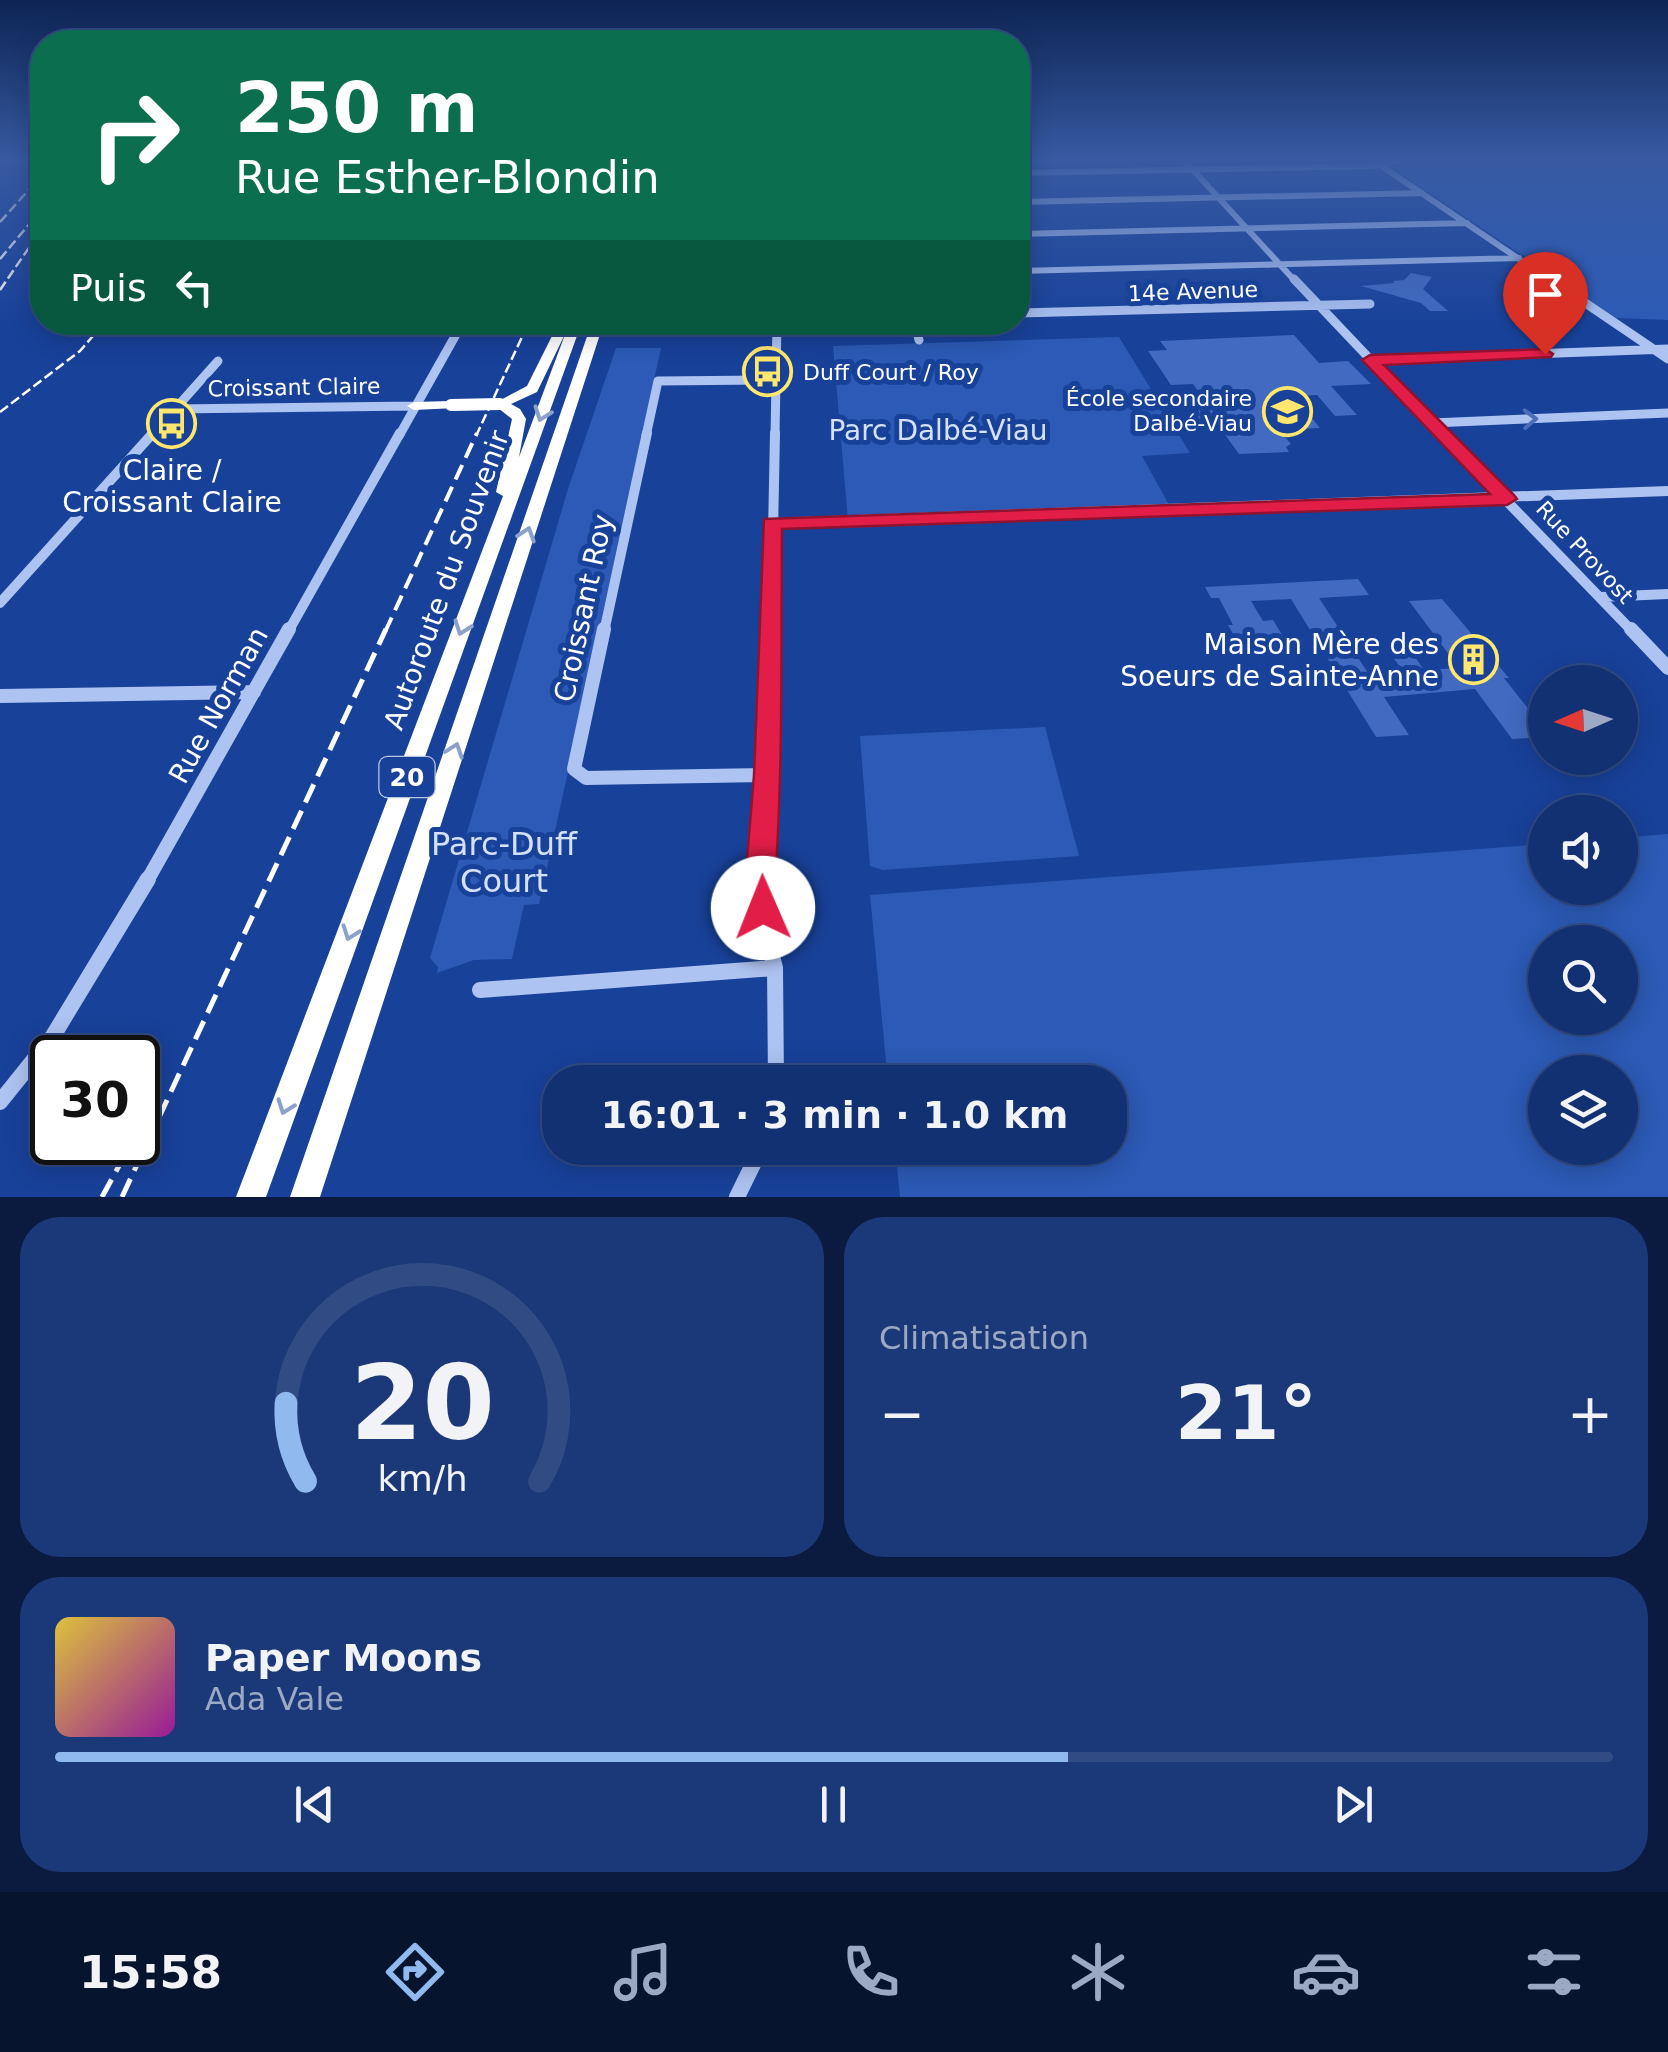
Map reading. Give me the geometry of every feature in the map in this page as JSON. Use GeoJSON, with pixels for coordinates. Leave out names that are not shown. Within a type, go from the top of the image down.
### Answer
{"type":"FeatureCollection","features":[{"type":"Feature","properties":{"kind":"highway"},"geometry":{"type":"LineString","coordinates":[[414,406],[503,404],[532,389],[559,335]]}},
{"type":"Feature","properties":{"kind":"highway","name":"Autoroute du Souvenir"},"geometry":{"type":"LineString","coordinates":[[252,1197],[571,335]]}},
{"type":"Feature","properties":{"kind":"highway","name":"20"},"geometry":{"type":"LineString","coordinates":[[304,1197],[594,335]]}},
{"type":"Feature","properties":{"kind":"highway"},"geometry":{"type":"LineString","coordinates":[[496,536],[519,419],[503,404]]}},
{"type":"Feature","properties":{"kind":"street","name":"Rue Provost"},"geometry":{"type":"LineString","coordinates":[[1236,215],[1370,360],[1668,668]]}},
{"type":"Feature","properties":{"kind":"street"},"geometry":{"type":"LineString","coordinates":[[1455,215],[1668,359]]}},
{"type":"Feature","properties":{"kind":"street"},"geometry":{"type":"LineString","coordinates":[[1030,234],[1467,223]]}},
{"type":"Feature","properties":{"kind":"street"},"geometry":{"type":"LineString","coordinates":[[1030,270],[1519,258]]}},
{"type":"Feature","properties":{"kind":"street","name":"14e Avenue"},"geometry":{"type":"LineString","coordinates":[[1030,313],[1370,304]]}},
{"type":"Feature","properties":{"kind":"street","name":"Rue Norman"},"geometry":{"type":"LineString","coordinates":[[0,1102],[88,984],[455,335]]}},
{"type":"Feature","properties":{"kind":"street"},"geometry":{"type":"LineString","coordinates":[[777,335],[768,775],[760,884],[775,968],[777,1065]]}},
{"type":"Feature","properties":{"kind":"street"},"geometry":{"type":"LineString","coordinates":[[918,335],[919,340]]}},
{"type":"Feature","properties":{"kind":"street"},"geometry":{"type":"LineString","coordinates":[[1370,360],[1668,349]]}},
{"type":"Feature","properties":{"kind":"street","name":"Croissant Claire"},"geometry":{"type":"LineString","coordinates":[[0,603],[218,361]]}},
{"type":"Feature","properties":{"kind":"street","name":"Croissant Roy"},"geometry":{"type":"LineString","coordinates":[[768,775],[586,778],[574,769],[658,381],[776,380]]}},
{"type":"Feature","properties":{"kind":"street","name":"Croissant Claire"},"geometry":{"type":"LineString","coordinates":[[175,409],[414,406]]}},
{"type":"Feature","properties":{"kind":"street"},"geometry":{"type":"LineString","coordinates":[[1432,423],[1668,414]]}},
{"type":"Feature","properties":{"kind":"street"},"geometry":{"type":"LineString","coordinates":[[771,523],[1668,491]]}},
{"type":"Feature","properties":{"kind":"street"},"geometry":{"type":"LineString","coordinates":[[1600,598],[1668,594]]}},
{"type":"Feature","properties":{"kind":"street"},"geometry":{"type":"LineString","coordinates":[[0,696],[254,692]]}},
{"type":"Feature","properties":{"kind":"street"},"geometry":{"type":"LineString","coordinates":[[480,990],[775,968]]}},
{"type":"Feature","properties":{"kind":"street"},"geometry":{"type":"LineString","coordinates":[[737,1197],[752,1165]]}},
{"type":"Feature","properties":{"kind":"green space"},"geometry":{"type":"Polygon","coordinates":[[[1462,215],[1668,215],[1668,320],[1616,318],[1462,215]]]}},
{"type":"Feature","properties":{"kind":"green space","name":"Parc Dalbé-Viau"},"geometry":{"type":"Polygon","coordinates":[[[1119,337],[1190,453],[1142,456],[1172,510],[848,521],[833,346],[1119,337]]]}},
{"type":"Feature","properties":{"kind":"green space","name":"Parc-Duff Court"},"geometry":{"type":"Polygon","coordinates":[[[616,348],[661,348],[539,904],[524,905],[512,959],[474,960],[437,973],[438,967],[430,958],[568,489],[616,348]]]}},
{"type":"Feature","properties":{"kind":"green space"},"geometry":{"type":"Polygon","coordinates":[[[1045,727],[1079,856],[883,870],[870,866],[860,736],[1045,727]]]}},
{"type":"Feature","properties":{"kind":"green space"},"geometry":{"type":"Polygon","coordinates":[[[1668,834],[1668,1197],[900,1197],[897,1165],[1127,1165],[1127,1065],[886,1065],[870,895],[1528,845],[1528,905],[1638,905],[1638,836],[1668,834]]]}},
{"type":"Feature","properties":{"kind":"building"},"geometry":{"type":"Polygon","coordinates":[[[1411,273],[1432,277],[1423,289],[1448,311],[1430,311],[1421,303],[1361,286],[1395,283],[1411,273]]]}},
{"type":"Feature","properties":{"kind":"building","name":"École secondaire Dalbé-Viau"},"geometry":{"type":"Polygon","coordinates":[[[1294,335],[1319,363],[1348,361],[1371,384],[1331,386],[1357,415],[1335,416],[1317,395],[1294,396],[1320,428],[1279,430],[1291,444],[1286,447],[1289,452],[1239,454],[1218,425],[1203,426],[1190,407],[1209,406],[1193,384],[1171,385],[1148,351],[1167,350],[1160,341],[1294,335]]]}},
{"type":"Feature","properties":{"kind":"building","name":"Maison Mère des Soeurs de Sainte-Anne"},"geometry":{"type":"Polygon","coordinates":[[[1358,579],[1369,595],[1319,598],[1368,673],[1403,671],[1389,652],[1411,651],[1424,670],[1459,668],[1409,601],[1442,599],[1509,678],[1504,678],[1528,708],[1528,738],[1512,739],[1475,689],[1384,697],[1409,735],[1376,737],[1291,599],[1251,601],[1263,621],[1273,620],[1284,638],[1237,641],[1219,598],[1211,598],[1205,587],[1358,579]]]}},
{"type":"Feature","properties":{"kind":"railway"},"geometry":{"type":"LineString","coordinates":[[0,222],[6,215]]}},
{"type":"Feature","properties":{"kind":"railway"},"geometry":{"type":"LineString","coordinates":[[0,259],[30,223]]}},
{"type":"Feature","properties":{"kind":"railway"},"geometry":{"type":"LineString","coordinates":[[0,290],[30,246]]}},
{"type":"Feature","properties":{"kind":"railway"},"geometry":{"type":"LineString","coordinates":[[0,412],[80,351],[94,335]]}},
{"type":"Feature","properties":{"kind":"railway"},"geometry":{"type":"LineString","coordinates":[[476,436],[523,335]]}},
{"type":"Feature","properties":{"kind":"railway"},"geometry":{"type":"LineString","coordinates":[[385,632],[477,433]]}},
{"type":"Feature","properties":{"kind":"railway"},"geometry":{"type":"LineString","coordinates":[[122,1197],[386,629]]}},
{"type":"Feature","properties":{"kind":"railway"},"geometry":{"type":"LineString","coordinates":[[102,1197],[119,1165]]}},
{"type":"Feature","properties":{"kind":"place","name":"Duff Court / Roy"},"geometry":{"type":"Point","coordinates":[768,372]}},
{"type":"Feature","properties":{"kind":"place","name":"École secondaire Dalbé-Viau"},"geometry":{"type":"Point","coordinates":[1287,411]}},
{"type":"Feature","properties":{"kind":"place","name":"Claire / Croissant Claire"},"geometry":{"type":"Point","coordinates":[172,423]}},
{"type":"Feature","properties":{"kind":"place","name":"Maison Mère des Soeurs de Sainte-Anne"},"geometry":{"type":"Point","coordinates":[1474,660]}},
{"type":"Feature","properties":{"kind":"route"},"geometry":{"type":"LineString","coordinates":[[763,908],[760,884],[768,775],[771,523],[1507,499],[1370,360],[1545,354]]}}]}
